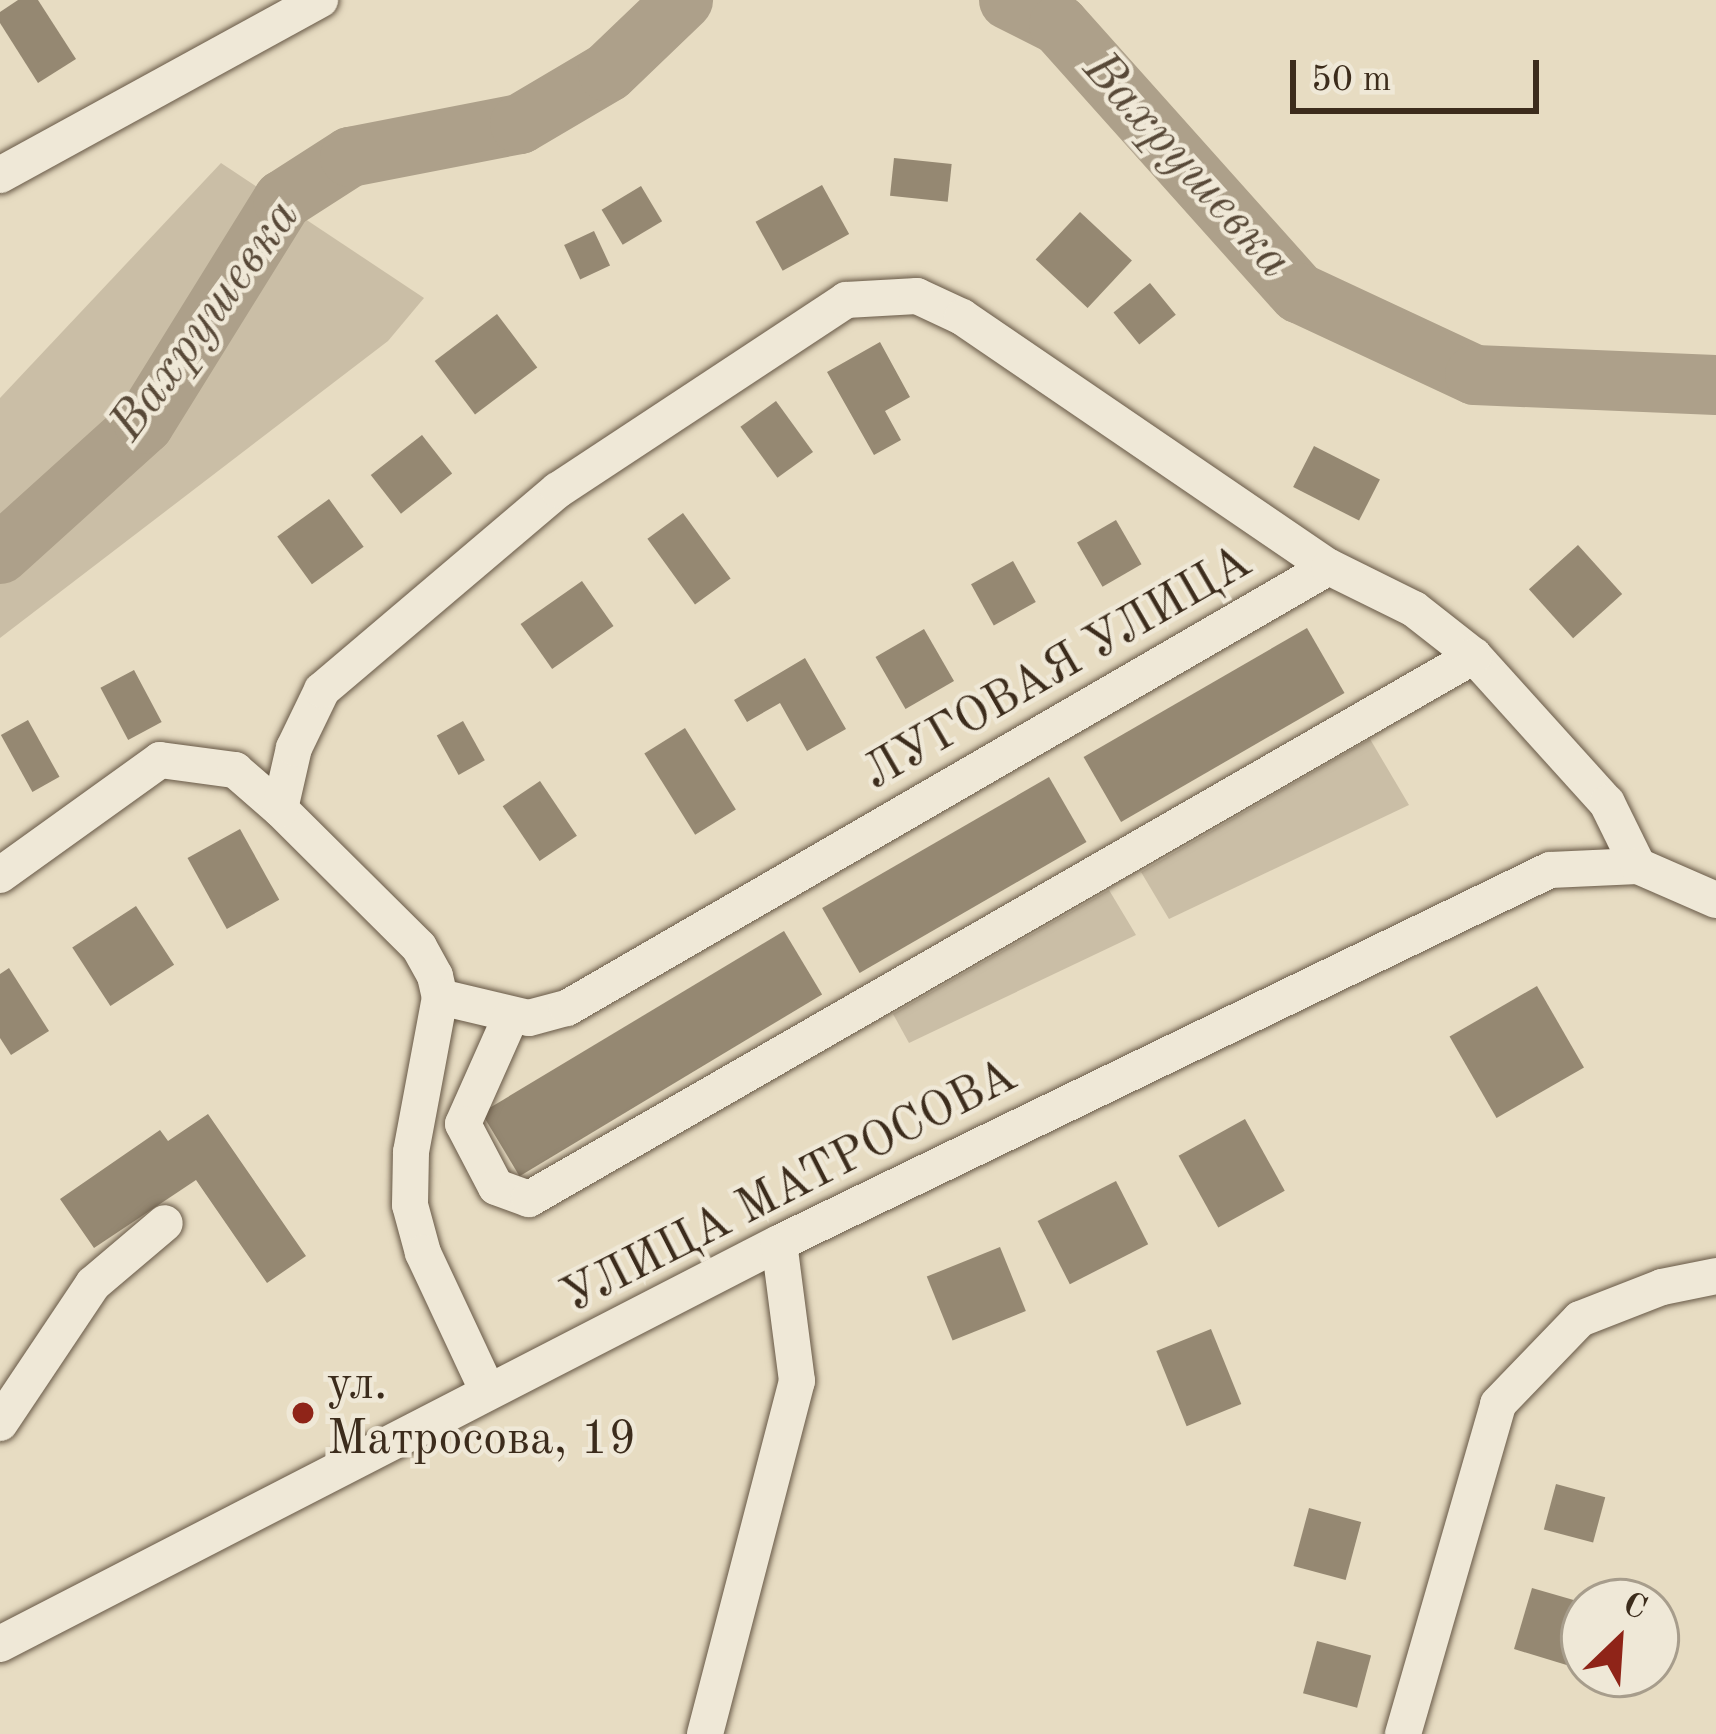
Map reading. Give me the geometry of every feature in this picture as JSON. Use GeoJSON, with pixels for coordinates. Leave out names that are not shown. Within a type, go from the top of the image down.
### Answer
{"type":"FeatureCollection","features":[{"type":"Feature","properties":{"kind":"street"},"geometry":{"type":"LineString","coordinates":[[0,174],[320,0]]}},
{"type":"Feature","properties":{"kind":"street"},"geometry":{"type":"LineString","coordinates":[[280,809],[294,748],[322,690],[558,490],[846,300],[917,296],[962,317],[1329,567]]}},
{"type":"Feature","properties":{"kind":"street","name":"ЛУГОВАЯ УЛИЦА"},"geometry":{"type":"LineString","coordinates":[[440,997],[511,1016],[567,1008],[1329,567],[1414,608],[1474,656],[1607,803],[1638,866]]}},
{"type":"Feature","properties":{"kind":"street"},"geometry":{"type":"LineString","coordinates":[[511,1016],[464,1124],[496,1187],[529,1199],[1474,656]]}},
{"type":"Feature","properties":{"kind":"street"},"geometry":{"type":"LineString","coordinates":[[0,874],[160,760],[235,770],[419,946],[440,997],[411,1152],[410,1205],[423,1253],[488,1391]]}},
{"type":"Feature","properties":{"kind":"street"},"geometry":{"type":"LineString","coordinates":[[1638,866],[1716,900]]}},
{"type":"Feature","properties":{"kind":"street","name":"УЛИЦА МАТРОСОВА"},"geometry":{"type":"LineString","coordinates":[[0,1644],[779,1243],[1550,870],[1638,866]]}},
{"type":"Feature","properties":{"kind":"street"},"geometry":{"type":"LineString","coordinates":[[0,1424],[93,1284],[165,1223]]}},
{"type":"Feature","properties":{"kind":"street"},"geometry":{"type":"LineString","coordinates":[[705,1734],[797,1381],[779,1243]]}},
{"type":"Feature","properties":{"kind":"street"},"geometry":{"type":"LineString","coordinates":[[1403,1734],[1498,1404],[1580,1319],[1662,1287],[1716,1276]]}},
{"type":"Feature","properties":{"kind":"shaded area"},"geometry":{"type":"Polygon","coordinates":[[[221,163],[424,298],[388,341],[0,638],[0,398],[221,163]]]}},
{"type":"Feature","properties":{"kind":"shaded area"},"geometry":{"type":"Polygon","coordinates":[[[1370,739],[1409,805],[1169,919],[1141,872],[1370,739]]]}},
{"type":"Feature","properties":{"kind":"shaded area"},"geometry":{"type":"Polygon","coordinates":[[[1109,890],[1136,935],[909,1043],[893,1014],[1109,890]]]}},
{"type":"Feature","properties":{"kind":"building"},"geometry":{"type":"Polygon","coordinates":[[[18,0],[38,0],[76,59],[38,83],[0,23],[0,12],[18,0]]]}},
{"type":"Feature","properties":{"kind":"building"},"geometry":{"type":"Polygon","coordinates":[[[894,158],[952,164],[948,202],[890,196],[894,158]]]}},
{"type":"Feature","properties":{"kind":"building"},"geometry":{"type":"Polygon","coordinates":[[[822,185],[849,234],[783,271],[756,222],[822,185]]]}},
{"type":"Feature","properties":{"kind":"building"},"geometry":{"type":"Polygon","coordinates":[[[641,186],[662,221],[623,245],[602,210],[641,186]]]}},
{"type":"Feature","properties":{"kind":"building"},"geometry":{"type":"Polygon","coordinates":[[[1080,212],[1132,260],[1088,308],[1036,260],[1080,212]]]}},
{"type":"Feature","properties":{"kind":"building"},"geometry":{"type":"Polygon","coordinates":[[[594,231],[610,265],[580,279],[564,245],[594,231]]]}},
{"type":"Feature","properties":{"kind":"building"},"geometry":{"type":"Polygon","coordinates":[[[1150,283],[1176,315],[1139,344],[1113,313],[1150,283]]]}},
{"type":"Feature","properties":{"kind":"building"},"geometry":{"type":"Polygon","coordinates":[[[497,314],[537,368],[475,414],[435,361],[497,314]]]}},
{"type":"Feature","properties":{"kind":"building"},"geometry":{"type":"Polygon","coordinates":[[[880,342],[910,397],[885,411],[901,440],[874,455],[827,372],[880,342]]]}},
{"type":"Feature","properties":{"kind":"building"},"geometry":{"type":"Polygon","coordinates":[[[776,401],[813,452],[777,478],[740,427],[776,401]]]}},
{"type":"Feature","properties":{"kind":"building"},"geometry":{"type":"Polygon","coordinates":[[[422,435],[452,474],[401,514],[371,475],[422,435]]]}},
{"type":"Feature","properties":{"kind":"building"},"geometry":{"type":"Polygon","coordinates":[[[1314,446],[1380,480],[1359,521],[1293,487],[1314,446]]]}},
{"type":"Feature","properties":{"kind":"building"},"geometry":{"type":"Polygon","coordinates":[[[329,499],[364,547],[312,584],[277,537],[329,499]]]}},
{"type":"Feature","properties":{"kind":"building"},"geometry":{"type":"Polygon","coordinates":[[[683,513],[731,579],[695,604],[647,539],[683,513]]]}},
{"type":"Feature","properties":{"kind":"building"},"geometry":{"type":"Polygon","coordinates":[[[1116,520],[1142,564],[1103,587],[1077,542],[1116,520]]]}},
{"type":"Feature","properties":{"kind":"building"},"geometry":{"type":"Polygon","coordinates":[[[1578,545],[1622,594],[1573,638],[1529,589],[1578,545]]]}},
{"type":"Feature","properties":{"kind":"building"},"geometry":{"type":"Polygon","coordinates":[[[1013,561],[1036,602],[994,625],[971,584],[1013,561]]]}},
{"type":"Feature","properties":{"kind":"building"},"geometry":{"type":"Polygon","coordinates":[[[582,581],[614,626],[552,669],[521,624],[582,581]]]}},
{"type":"Feature","properties":{"kind":"building"},"geometry":{"type":"Polygon","coordinates":[[[1307,628],[1344,693],[1121,822],[1084,757],[1307,628]]]}},
{"type":"Feature","properties":{"kind":"building"},"geometry":{"type":"Polygon","coordinates":[[[924,629],[954,681],[906,709],[876,657],[924,629]]]}},
{"type":"Feature","properties":{"kind":"building"},"geometry":{"type":"Polygon","coordinates":[[[805,658],[846,729],[807,751],[780,703],[747,722],[734,700],[805,658]]]}},
{"type":"Feature","properties":{"kind":"building"},"geometry":{"type":"Polygon","coordinates":[[[134,670],[162,722],[128,740],[100,688],[134,670]]]}},
{"type":"Feature","properties":{"kind":"building"},"geometry":{"type":"Polygon","coordinates":[[[28,720],[60,777],[32,792],[1,735],[28,720]]]}},
{"type":"Feature","properties":{"kind":"building"},"geometry":{"type":"Polygon","coordinates":[[[463,721],[485,760],[459,775],[437,736],[463,721]]]}},
{"type":"Feature","properties":{"kind":"building"},"geometry":{"type":"Polygon","coordinates":[[[685,728],[736,809],[695,835],[644,753],[685,728]]]}},
{"type":"Feature","properties":{"kind":"building"},"geometry":{"type":"Polygon","coordinates":[[[1049,777],[1086,842],[860,973],[822,908],[1049,777]]]}},
{"type":"Feature","properties":{"kind":"building"},"geometry":{"type":"Polygon","coordinates":[[[540,781],[577,836],[540,861],[503,806],[540,781]]]}},
{"type":"Feature","properties":{"kind":"building"},"geometry":{"type":"Polygon","coordinates":[[[240,829],[279,900],[227,929],[188,858],[240,829]]]}},
{"type":"Feature","properties":{"kind":"building"},"geometry":{"type":"Polygon","coordinates":[[[136,906],[174,965],[110,1006],[72,947],[136,906]]]}},
{"type":"Feature","properties":{"kind":"building"},"geometry":{"type":"Polygon","coordinates":[[[784,931],[822,994],[520,1176],[481,1113],[784,931]]]}},
{"type":"Feature","properties":{"kind":"building"},"geometry":{"type":"Polygon","coordinates":[[[9,968],[49,1031],[11,1055],[0,1038],[0,974],[9,968]]]}},
{"type":"Feature","properties":{"kind":"building"},"geometry":{"type":"Polygon","coordinates":[[[1537,986],[1584,1067],[1497,1118],[1450,1036],[1537,986]]]}},
{"type":"Feature","properties":{"kind":"building"},"geometry":{"type":"Polygon","coordinates":[[[208,1114],[306,1256],[267,1283],[196,1180],[94,1248],[60,1199],[160,1130],[168,1141],[208,1114]]]}},
{"type":"Feature","properties":{"kind":"building"},"geometry":{"type":"Polygon","coordinates":[[[1245,1119],[1285,1191],[1218,1228],[1179,1156],[1245,1119]]]}},
{"type":"Feature","properties":{"kind":"building"},"geometry":{"type":"Polygon","coordinates":[[[1116,1181],[1148,1244],[1070,1284],[1038,1221],[1116,1181]]]}},
{"type":"Feature","properties":{"kind":"building"},"geometry":{"type":"Polygon","coordinates":[[[1000,1247],[1026,1311],[953,1341],[927,1277],[1000,1247]]]}},
{"type":"Feature","properties":{"kind":"building"},"geometry":{"type":"Polygon","coordinates":[[[1211,1329],[1241,1404],[1187,1426],[1156,1351],[1211,1329]]]}},
{"type":"Feature","properties":{"kind":"building"},"geometry":{"type":"Polygon","coordinates":[[[1556,1484],[1605,1497],[1593,1543],[1544,1529],[1556,1484]]]}},
{"type":"Feature","properties":{"kind":"building"},"geometry":{"type":"Polygon","coordinates":[[[1309,1508],[1361,1522],[1346,1580],[1293,1566],[1309,1508]]]}},
{"type":"Feature","properties":{"kind":"building"},"geometry":{"type":"Polygon","coordinates":[[[1532,1588],[1560,1596],[1560,1663],[1514,1649],[1532,1588]]]}},
{"type":"Feature","properties":{"kind":"building"},"geometry":{"type":"Polygon","coordinates":[[[1317,1641],[1371,1655],[1357,1708],[1303,1693],[1317,1641]]]}},
{"type":"Feature","properties":{"kind":"waterway","name":"Вахрушевка"},"geometry":{"type":"LineString","coordinates":[[0,554],[144,424],[283,200],[350,157],[520,124],[608,72],[683,0]]}},
{"type":"Feature","properties":{"kind":"waterway","name":"Вахрушевка"},"geometry":{"type":"LineString","coordinates":[[1009,0],[1059,25],[1299,293],[1475,375],[1716,385]]}},
{"type":"Feature","properties":{"kind":"place","name":"ул. Матросова, 19"},"geometry":{"type":"Point","coordinates":[303,1413]}}]}
